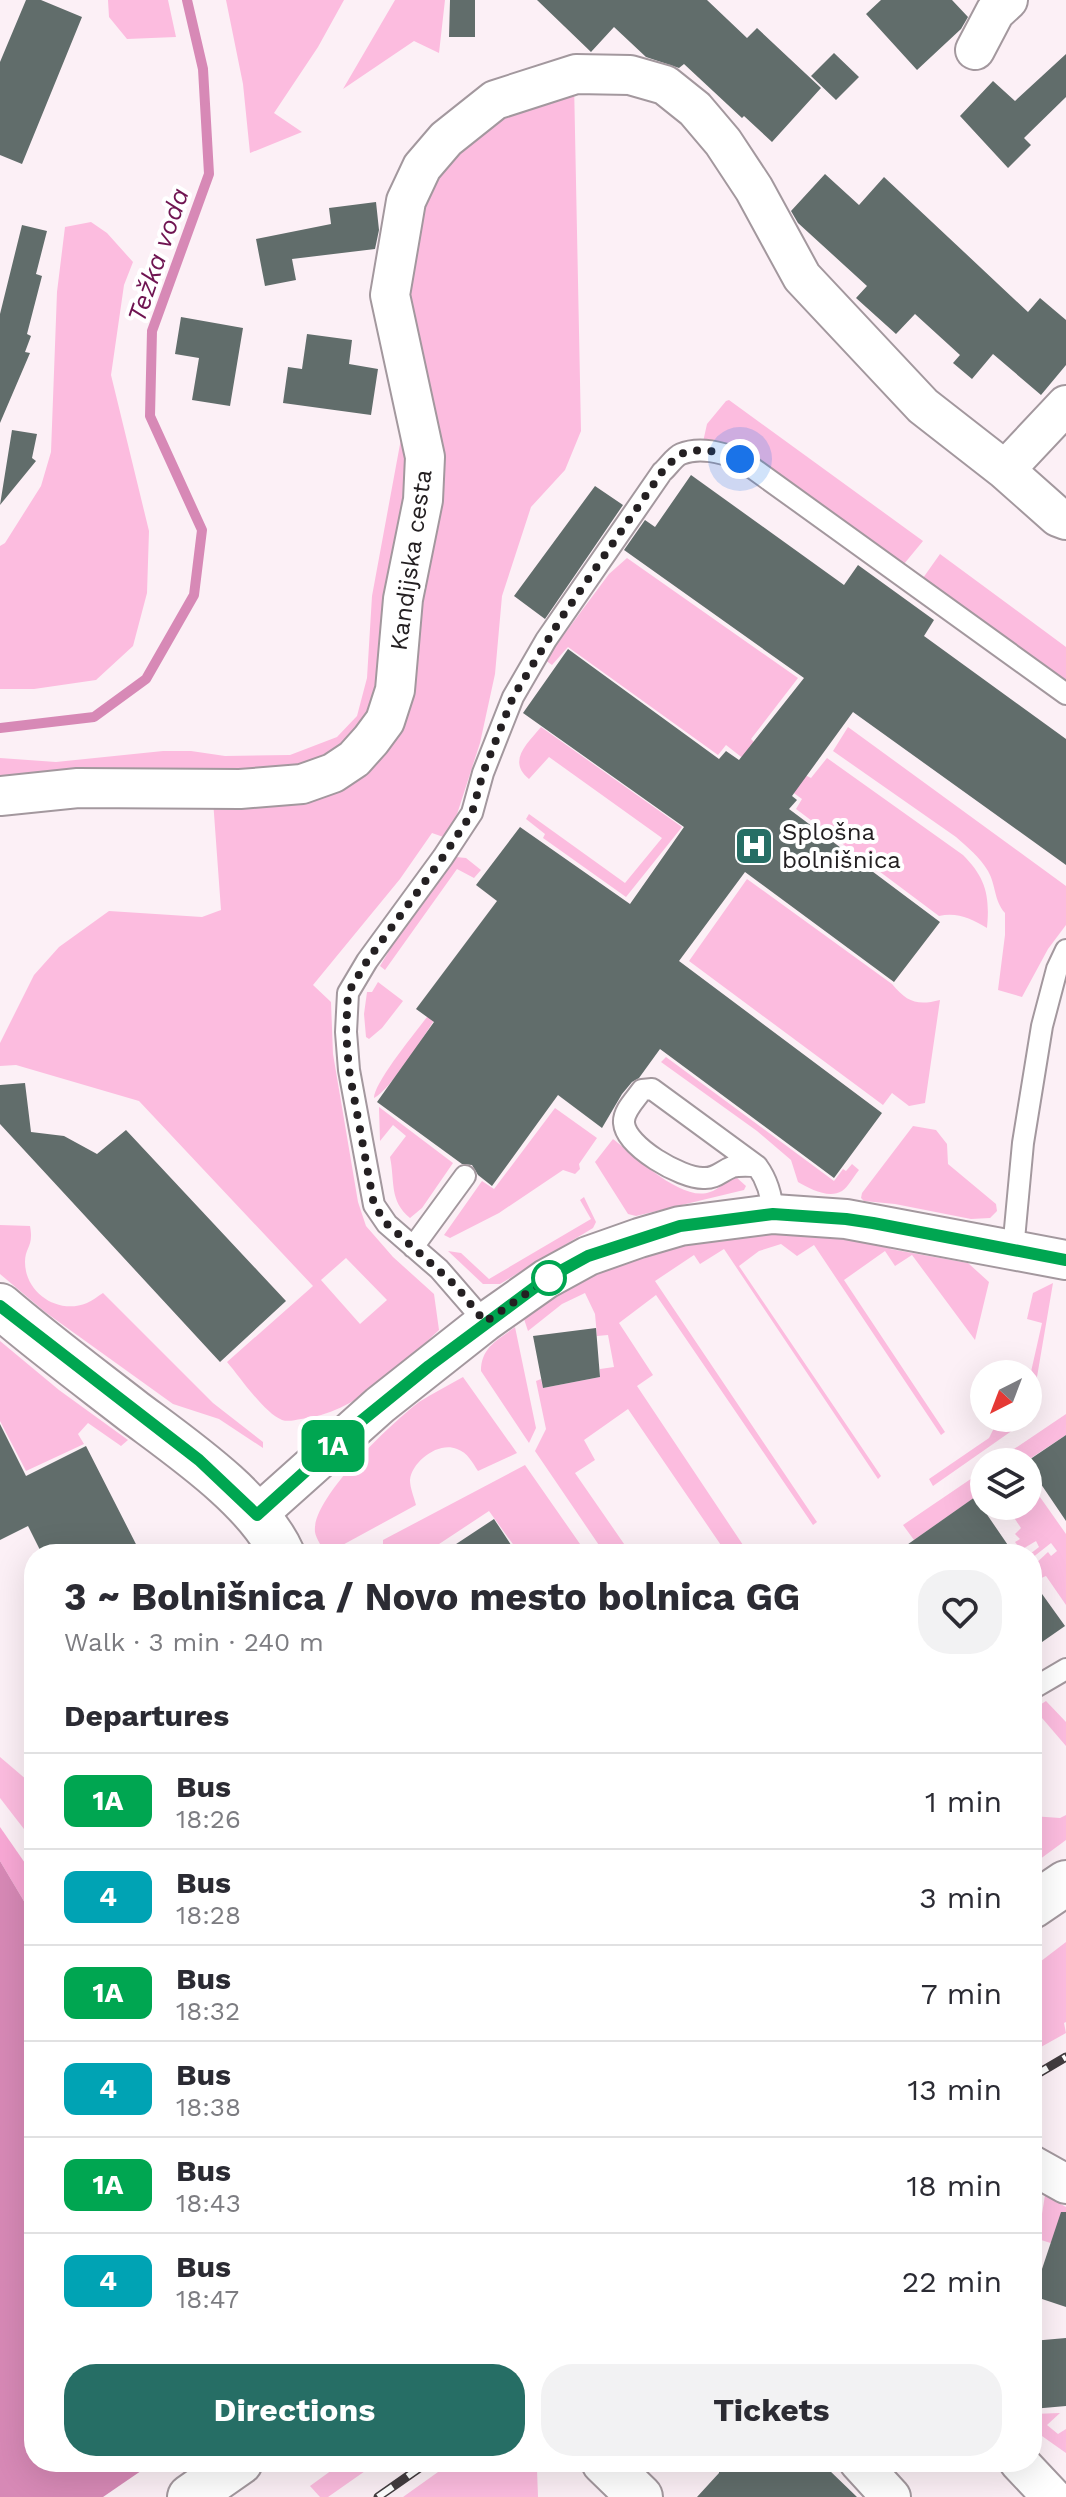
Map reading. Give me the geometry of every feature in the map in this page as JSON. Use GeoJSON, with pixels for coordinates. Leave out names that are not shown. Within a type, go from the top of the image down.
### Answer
{"type":"FeatureCollection","features":[{"type":"Feature","properties":{"kind":"main road"},"geometry":{"type":"LineString","coordinates":[[0,1306],[199,1460],[257,1515],[278,1544]]}},
{"type":"Feature","properties":{"kind":"main road"},"geometry":{"type":"LineString","coordinates":[[1042,1899],[1066,1883]]}},
{"type":"Feature","properties":{"kind":"main road"},"geometry":{"type":"LineString","coordinates":[[190,2497],[226,2472]]}},
{"type":"Feature","properties":{"kind":"main road"},"geometry":{"type":"LineString","coordinates":[[614,2472],[640,2497]]}},
{"type":"Feature","properties":{"kind":"street"},"geometry":{"type":"LineString","coordinates":[[975,50],[995,12],[1008,0]]}},
{"type":"Feature","properties":{"kind":"street","name":"Kandijska cesta"},"geometry":{"type":"LineString","coordinates":[[0,796],[78,788],[240,789],[302,784],[333,773],[354,759],[371,740],[385,721],[395,690],[403,599],[423,500],[425,457],[390,295],[406,201],[422,167],[446,139],[495,100],[576,74],[630,75],[665,85],[695,109],[723,142],[754,189],[802,277],[923,406],[1005,470],[1058,517],[1066,520]]}},
{"type":"Feature","properties":{"kind":"street"},"geometry":{"type":"LineString","coordinates":[[1005,470],[1066,405]]}},
{"type":"Feature","properties":{"kind":"street"},"geometry":{"type":"LineString","coordinates":[[257,1515],[380,1405],[485,1322],[546,1279],[588,1256],[680,1226],[773,1214],[846,1219],[1066,1260]]}},
{"type":"Feature","properties":{"kind":"street"},"geometry":{"type":"LineString","coordinates":[[1042,2171],[1066,2184]]}},
{"type":"Feature","properties":{"kind":"street"},"geometry":{"type":"LineString","coordinates":[[868,2472],[891,2497]]}},
{"type":"Feature","properties":{"kind":"street"},"geometry":{"type":"LineString","coordinates":[[1028,2472],[1052,2497]]}},
{"type":"Feature","properties":{"kind":"lane"},"geometry":{"type":"LineString","coordinates":[[485,1322],[456,1286],[387,1224],[374,1205],[349,1070],[346,1032],[348,993],[367,961],[472,813],[483,773],[513,697],[546,640],[662,472],[680,454],[702,451],[740,459],[1066,694]]}},
{"type":"Feature","properties":{"kind":"lane"},"geometry":{"type":"LineString","coordinates":[[1013,1250],[1023,1143],[1042,1026],[1057,969],[1066,950]]}},
{"type":"Feature","properties":{"kind":"lane"},"geometry":{"type":"LineString","coordinates":[[757,1166],[733,1166],[713,1178],[678,1173],[629,1138],[624,1124],[626,1112],[642,1090],[652,1089],[757,1166],[772,1196],[773,1214]]}},
{"type":"Feature","properties":{"kind":"lane"},"geometry":{"type":"LineString","coordinates":[[413,1247],[465,1176]]}},
{"type":"Feature","properties":{"kind":"lane"},"geometry":{"type":"LineString","coordinates":[[1042,1683],[1066,1669]]}},
{"type":"Feature","properties":{"kind":"shaded area"},"geometry":{"type":"Polygon","coordinates":[[[108,0],[168,0],[176,37],[127,39],[109,17],[108,0]]]}},
{"type":"Feature","properties":{"kind":"shaded area"},"geometry":{"type":"Polygon","coordinates":[[[226,0],[344,0],[318,47],[274,113],[302,132],[250,153],[243,84],[226,0]]]}},
{"type":"Feature","properties":{"kind":"shaded area"},"geometry":{"type":"Polygon","coordinates":[[[395,0],[445,0],[439,53],[414,41],[343,89],[395,0]]]}},
{"type":"Feature","properties":{"kind":"shaded area"},"geometry":{"type":"Polygon","coordinates":[[[574,82],[581,431],[565,470],[531,507],[502,596],[495,674],[480,743],[449,839],[432,833],[400,879],[313,985],[331,1002],[333,1054],[358,1202],[366,1226],[393,1257],[434,1294],[439,1330],[359,1398],[321,1415],[284,1421],[260,1403],[227,1362],[313,1286],[139,1101],[16,1065],[0,1066],[0,1043],[34,975],[59,947],[109,911],[202,917],[221,910],[213,800],[351,772],[409,609],[405,309],[420,194],[485,119],[574,82]],[[346,1258],[321,1280],[360,1324],[387,1300],[346,1258]]]}},
{"type":"Feature","properties":{"kind":"shaded area"},"geometry":{"type":"Polygon","coordinates":[[[91,222],[107,233],[133,262],[124,285],[111,375],[149,531],[147,593],[133,646],[96,680],[34,689],[0,689],[0,546],[5,543],[41,486],[51,452],[57,292],[65,227],[91,222]]]}},
{"type":"Feature","properties":{"kind":"shaded area"},"geometry":{"type":"Polygon","coordinates":[[[729,400],[923,541],[904,564],[736,445],[703,442],[707,424],[729,400]]]}},
{"type":"Feature","properties":{"kind":"shaded area"},"geometry":{"type":"Polygon","coordinates":[[[403,428],[416,480],[367,734],[311,772],[0,780],[0,758],[56,762],[163,751],[225,756],[290,755],[337,737],[357,716],[367,678],[372,596],[403,428]]]}},
{"type":"Feature","properties":{"kind":"shaded area"},"geometry":{"type":"Polygon","coordinates":[[[940,554],[1066,647],[1066,680],[923,578],[940,554]]]}},
{"type":"Feature","properties":{"kind":"shaded area"},"geometry":{"type":"Polygon","coordinates":[[[627,558],[798,678],[751,739],[765,753],[754,767],[726,745],[718,755],[568,647],[552,665],[545,660],[609,574],[627,558]]]}},
{"type":"Feature","properties":{"kind":"shaded area"},"geometry":{"type":"Polygon","coordinates":[[[541,727],[682,827],[626,897],[543,838],[545,834],[526,819],[529,814],[625,883],[662,838],[549,757],[529,779],[519,759],[525,746],[541,727]]]}},
{"type":"Feature","properties":{"kind":"shaded area"},"geometry":{"type":"Polygon","coordinates":[[[848,727],[1066,886],[1066,925],[1048,949],[1022,997],[998,990],[1005,913],[985,866],[956,837],[833,751],[848,727]]]}},
{"type":"Feature","properties":{"kind":"shaded area"},"geometry":{"type":"Polygon","coordinates":[[[827,758],[963,855],[985,888],[987,928],[958,916],[939,916],[796,809],[802,799],[791,791],[803,774],[811,778],[827,758]]]}},
{"type":"Feature","properties":{"kind":"shaded area"},"geometry":{"type":"Polygon","coordinates":[[[456,857],[466,858],[481,870],[474,878],[457,869],[385,970],[380,966],[393,944],[456,857]]]}},
{"type":"Feature","properties":{"kind":"shaded area"},"geometry":{"type":"Polygon","coordinates":[[[747,879],[892,984],[908,999],[925,1003],[940,1000],[925,1103],[909,1106],[892,1093],[883,1105],[689,961],[747,879]]]}},
{"type":"Feature","properties":{"kind":"shaded area"},"geometry":{"type":"Polygon","coordinates":[[[378,982],[403,1001],[369,1039],[366,1037],[364,1014],[367,992],[372,992],[378,982]]]}},
{"type":"Feature","properties":{"kind":"shaded area"},"geometry":{"type":"Polygon","coordinates":[[[437,1004],[442,1008],[419,1043],[391,1083],[374,1098],[382,1079],[437,1004]]]}},
{"type":"Feature","properties":{"kind":"shaded area"},"geometry":{"type":"Polygon","coordinates":[[[666,1057],[834,1181],[843,1169],[846,1171],[852,1164],[859,1170],[837,1193],[820,1192],[798,1182],[791,1160],[757,1131],[661,1062],[666,1057]]]}},
{"type":"Feature","properties":{"kind":"shaded area"},"geometry":{"type":"Polygon","coordinates":[[[379,1107],[453,1163],[422,1208],[410,1218],[396,1198],[390,1157],[406,1136],[393,1125],[380,1141],[379,1107]]]}},
{"type":"Feature","properties":{"kind":"shaded area"},"geometry":{"type":"Polygon","coordinates":[[[555,1108],[597,1138],[579,1164],[580,1169],[575,1174],[563,1170],[499,1213],[450,1238],[444,1235],[482,1181],[494,1189],[555,1108]]]}},
{"type":"Feature","properties":{"kind":"shaded area"},"geometry":{"type":"Polygon","coordinates":[[[913,1126],[936,1130],[947,1144],[948,1164],[996,1204],[997,1211],[990,1218],[971,1219],[861,1198],[913,1126]]]}},
{"type":"Feature","properties":{"kind":"shaded area"},"geometry":{"type":"Polygon","coordinates":[[[613,1139],[659,1176],[686,1191],[699,1194],[710,1192],[736,1177],[746,1186],[744,1190],[636,1216],[628,1214],[595,1162],[613,1139]]]}},
{"type":"Feature","properties":{"kind":"shaded area"},"geometry":{"type":"Polygon","coordinates":[[[584,1197],[596,1222],[593,1228],[500,1284],[483,1284],[448,1251],[461,1253],[489,1279],[591,1219],[580,1200],[584,1197]]]}},
{"type":"Feature","properties":{"kind":"shaded area"},"geometry":{"type":"Polygon","coordinates":[[[0,1225],[30,1226],[26,1273],[45,1299],[65,1306],[76,1306],[103,1293],[213,1403],[263,1442],[263,1448],[219,1419],[173,1404],[45,1312],[0,1274],[0,1225]]]}},
{"type":"Feature","properties":{"kind":"shaded area"},"geometry":{"type":"Polygon","coordinates":[[[818,1233],[891,1243],[890,1249],[968,1263],[989,1282],[975,1340],[912,1255],[895,1266],[885,1251],[844,1280],[945,1432],[941,1435],[814,1245],[797,1256],[781,1244],[759,1251],[739,1266],[881,1476],[878,1479],[724,1249],[700,1264],[694,1255],[655,1281],[817,1522],[813,1525],[656,1295],[619,1323],[653,1375],[637,1386],[742,1544],[720,1544],[628,1409],[584,1440],[595,1460],[575,1473],[624,1544],[598,1544],[535,1451],[546,1429],[536,1381],[541,1379],[543,1388],[600,1377],[600,1369],[614,1367],[608,1335],[597,1336],[595,1314],[585,1293],[562,1304],[528,1331],[524,1319],[574,1283],[629,1258],[692,1243],[757,1235],[818,1233]]]}},
{"type":"Feature","properties":{"kind":"shaded area"},"geometry":{"type":"Polygon","coordinates":[[[1053,1283],[1040,1360],[1034,1360],[1042,1323],[1027,1319],[1033,1293],[1053,1283]]]}},
{"type":"Feature","properties":{"kind":"shaded area"},"geometry":{"type":"Polygon","coordinates":[[[515,1327],[536,1428],[529,1443],[481,1371],[487,1350],[515,1327]]]}},
{"type":"Feature","properties":{"kind":"shaded area"},"geometry":{"type":"Polygon","coordinates":[[[0,1341],[59,1390],[128,1440],[121,1446],[88,1423],[78,1434],[84,1444],[26,1471],[0,1421],[0,1341]]]}},
{"type":"Feature","properties":{"kind":"shaded area"},"geometry":{"type":"Polygon","coordinates":[[[463,1377],[517,1453],[478,1471],[461,1451],[450,1447],[435,1450],[421,1460],[412,1473],[410,1483],[416,1505],[344,1544],[321,1544],[315,1532],[317,1517],[339,1481],[374,1443],[424,1399],[463,1377]]]}},
{"type":"Feature","properties":{"kind":"shaded area"},"geometry":{"type":"Polygon","coordinates":[[[1066,1414],[1066,1435],[1042,1451],[1042,1448],[1015,1448],[1042,1432],[1066,1414]]]}},
{"type":"Feature","properties":{"kind":"shaded area"},"geometry":{"type":"Polygon","coordinates":[[[992,1432],[1010,1432],[987,1448],[974,1448],[989,1438],[992,1432]]]}},
{"type":"Feature","properties":{"kind":"shaded area"},"geometry":{"type":"Polygon","coordinates":[[[970,1451],[970,1460],[933,1486],[929,1479],[970,1451]]]}},
{"type":"Feature","properties":{"kind":"shaded area"},"geometry":{"type":"Polygon","coordinates":[[[525,1465],[580,1544],[513,1544],[489,1511],[439,1544],[383,1544],[383,1540],[525,1465]]]}},
{"type":"Feature","properties":{"kind":"shaded area"},"geometry":{"type":"Polygon","coordinates":[[[970,1480],[970,1501],[914,1540],[903,1525],[970,1480]]]}},
{"type":"Feature","properties":{"kind":"shaded area"},"geometry":{"type":"Polygon","coordinates":[[[1042,1500],[1066,1534],[1066,1605],[1046,1576],[1042,1578],[1042,1558],[1048,1552],[1051,1556],[1057,1551],[1051,1543],[1042,1550],[1042,1544],[1036,1541],[1016,1544],[1020,1539],[1015,1534],[1021,1528],[1016,1520],[1042,1520],[1042,1500]]]}},
{"type":"Feature","properties":{"kind":"shaded area"},"geometry":{"type":"Polygon","coordinates":[[[1046,1701],[1066,1722],[1066,1746],[1042,1718],[1042,1704],[1046,1701]]]}},
{"type":"Feature","properties":{"kind":"shaded area"},"geometry":{"type":"Polygon","coordinates":[[[0,1757],[24,1777],[24,1829],[0,1798],[0,1757]]]}},
{"type":"Feature","properties":{"kind":"shaded area"},"geometry":{"type":"Polygon","coordinates":[[[1066,1815],[1066,1840],[1042,1858],[1042,1817],[1060,1818],[1066,1815]]]}},
{"type":"Feature","properties":{"kind":"shaded area"},"geometry":{"type":"Polygon","coordinates":[[[0,1827],[24,1862],[24,1901],[0,1861],[0,1827]]]}},
{"type":"Feature","properties":{"kind":"shaded area"},"geometry":{"type":"Polygon","coordinates":[[[0,1861],[24,1901],[24,2472],[198,2472],[200,2497],[0,2497],[0,1861]]]}},
{"type":"Feature","properties":{"kind":"shaded area"},"geometry":{"type":"Polygon","coordinates":[[[1066,1942],[1066,2033],[1042,2046],[1042,1960],[1066,1942]]]}},
{"type":"Feature","properties":{"kind":"shaded area"},"geometry":{"type":"Polygon","coordinates":[[[1045,2195],[1066,2207],[1066,2248],[1042,2240],[1045,2195]]]}},
{"type":"Feature","properties":{"kind":"shaded area"},"geometry":{"type":"Polygon","coordinates":[[[1060,2413],[1047,2425],[1058,2434],[1066,2429],[1066,2453],[1042,2436],[1042,2414],[1060,2413]]]}},
{"type":"Feature","properties":{"kind":"shaded area"},"geometry":{"type":"Polygon","coordinates":[[[329,2472],[364,2472],[328,2497],[320,2497],[310,2486],[329,2472]]]}},
{"type":"Feature","properties":{"kind":"shaded area"},"geometry":{"type":"Polygon","coordinates":[[[438,2472],[537,2472],[538,2497],[403,2497],[438,2472]]]}},
{"type":"Feature","properties":{"kind":"pier"},"geometry":{"type":"Polygon","coordinates":[[[139,2472],[202,2472],[204,2497],[103,2497],[139,2472]]]}},
{"type":"Feature","properties":{"kind":"building"},"geometry":{"type":"Polygon","coordinates":[[[26,0],[41,0],[82,17],[22,164],[0,155],[0,62],[26,0]]]}},
{"type":"Feature","properties":{"kind":"building"},"geometry":{"type":"Polygon","coordinates":[[[450,0],[475,0],[475,37],[449,37],[450,0]]]}},
{"type":"Feature","properties":{"kind":"building"},"geometry":{"type":"Polygon","coordinates":[[[537,0],[707,0],[747,38],[757,28],[821,88],[772,142],[684,64],[679,68],[646,57],[614,27],[591,52],[537,0]]]}},
{"type":"Feature","properties":{"kind":"building"},"geometry":{"type":"Polygon","coordinates":[[[881,0],[952,0],[968,17],[961,29],[917,70],[866,14],[881,0]]]}},
{"type":"Feature","properties":{"kind":"building"},"geometry":{"type":"Polygon","coordinates":[[[834,53],[859,77],[836,100],[811,76],[834,53]]]}},
{"type":"Feature","properties":{"kind":"building"},"geometry":{"type":"Polygon","coordinates":[[[1066,54],[1066,97],[1024,138],[1031,145],[1008,168],[960,116],[993,81],[1015,101],[1066,54]]]}},
{"type":"Feature","properties":{"kind":"building"},"geometry":{"type":"Polygon","coordinates":[[[825,174],[859,205],[884,177],[1028,312],[1040,298],[1066,320],[1066,365],[1041,395],[993,354],[972,379],[953,363],[960,355],[915,314],[896,334],[856,298],[867,286],[798,223],[791,211],[825,174]]]}},
{"type":"Feature","properties":{"kind":"building"},"geometry":{"type":"Polygon","coordinates":[[[376,202],[379,230],[375,249],[292,259],[296,280],[265,286],[256,239],[331,224],[329,208],[376,202]]]}},
{"type":"Feature","properties":{"kind":"building"},"geometry":{"type":"Polygon","coordinates":[[[22,225],[47,231],[36,274],[42,276],[27,334],[31,336],[25,352],[30,353],[0,423],[0,314],[22,225]]]}},
{"type":"Feature","properties":{"kind":"building"},"geometry":{"type":"Polygon","coordinates":[[[181,317],[243,328],[230,406],[192,400],[199,358],[175,354],[181,317]]]}},
{"type":"Feature","properties":{"kind":"building"},"geometry":{"type":"Polygon","coordinates":[[[307,334],[352,340],[349,364],[378,369],[371,415],[283,403],[288,367],[302,369],[307,334]]]}},
{"type":"Feature","properties":{"kind":"building"},"geometry":{"type":"Polygon","coordinates":[[[12,430],[37,434],[32,458],[36,461],[0,505],[12,430]]]}},
{"type":"Feature","properties":{"kind":"building","name":"Splošna bolnišnica"},"geometry":{"type":"Polygon","coordinates":[[[691,475],[844,585],[858,565],[934,620],[924,636],[1066,739],[1066,865],[853,712],[792,796],[797,800],[789,809],[940,922],[894,982],[745,872],[679,961],[882,1113],[834,1178],[660,1049],[639,1078],[622,1094],[602,1128],[558,1095],[492,1186],[478,1175],[472,1165],[462,1164],[377,1102],[434,1022],[416,1009],[497,901],[476,885],[520,827],[630,904],[684,827],[523,713],[568,649],[719,759],[726,751],[739,760],[804,678],[624,550],[645,520],[655,527],[691,475]]]}},
{"type":"Feature","properties":{"kind":"building"},"geometry":{"type":"Polygon","coordinates":[[[595,486],[623,505],[545,619],[514,596],[595,486]]]}},
{"type":"Feature","properties":{"kind":"building"},"geometry":{"type":"Polygon","coordinates":[[[25,1083],[31,1132],[64,1136],[97,1154],[126,1130],[286,1301],[220,1362],[0,1124],[0,1085],[25,1083]]]}},
{"type":"Feature","properties":{"kind":"building"},"geometry":{"type":"Polygon","coordinates":[[[596,1328],[600,1377],[543,1388],[533,1336],[596,1328]]]}},
{"type":"Feature","properties":{"kind":"building"},"geometry":{"type":"Polygon","coordinates":[[[0,1424],[26,1476],[86,1446],[136,1544],[37,1544],[28,1526],[0,1540],[0,1424]]]}},
{"type":"Feature","properties":{"kind":"building"},"geometry":{"type":"Polygon","coordinates":[[[1066,1435],[1066,1521],[1042,1486],[1042,1451],[1066,1435]]]}},
{"type":"Feature","properties":{"kind":"building"},"geometry":{"type":"Polygon","coordinates":[[[970,1501],[970,1520],[991,1520],[1007,1544],[908,1544],[970,1501]]]}},
{"type":"Feature","properties":{"kind":"building"},"geometry":{"type":"Polygon","coordinates":[[[494,1519],[510,1544],[456,1544],[494,1519]]]}},
{"type":"Feature","properties":{"kind":"building"},"geometry":{"type":"Polygon","coordinates":[[[1042,1594],[1065,1626],[1042,1642],[1042,1594]]]}},
{"type":"Feature","properties":{"kind":"building"},"geometry":{"type":"Polygon","coordinates":[[[1061,2212],[1066,2212],[1066,2307],[1042,2299],[1042,2269],[1061,2212]]]}},
{"type":"Feature","properties":{"kind":"building"},"geometry":{"type":"Polygon","coordinates":[[[1066,2338],[1066,2406],[1042,2408],[1042,2340],[1066,2338]]]}},
{"type":"Feature","properties":{"kind":"building"},"geometry":{"type":"Polygon","coordinates":[[[831,2472],[857,2497],[697,2497],[719,2473],[831,2472]]]}},
{"type":"Feature","properties":{"kind":"waterway","name":"Težka voda"},"geometry":{"type":"LineString","coordinates":[[0,728],[94,717],[146,679],[194,595],[202,530],[150,416],[152,331],[209,174],[203,69],[187,0]]}},
{"type":"Feature","properties":{"kind":"railway"},"geometry":{"type":"LineString","coordinates":[[1042,2071],[1066,2057]]}},
{"type":"Feature","properties":{"kind":"railway"},"geometry":{"type":"LineString","coordinates":[[378,2497],[414,2472]]}},
{"type":"Feature","properties":{"kind":"bus line","name":"1A"},"geometry":{"type":"LineString","coordinates":[[0,1306],[199,1460],[257,1515],[380,1405],[485,1322],[546,1279],[588,1256],[639,1238],[680,1226],[773,1214],[846,1219],[900,1227],[1066,1260]]}},
{"type":"Feature","properties":{"kind":"place","name":"Splošna bolnišnica"},"geometry":{"type":"Point","coordinates":[754,846]}},
{"type":"Feature","properties":{"kind":"route"},"geometry":{"type":"LineString","coordinates":[[549,1278],[485,1322],[439,1269],[387,1224],[374,1205],[349,1070],[346,1032],[348,993],[367,961],[472,813],[483,773],[513,697],[546,640],[662,472],[680,454],[702,451],[740,459]]}}]}
